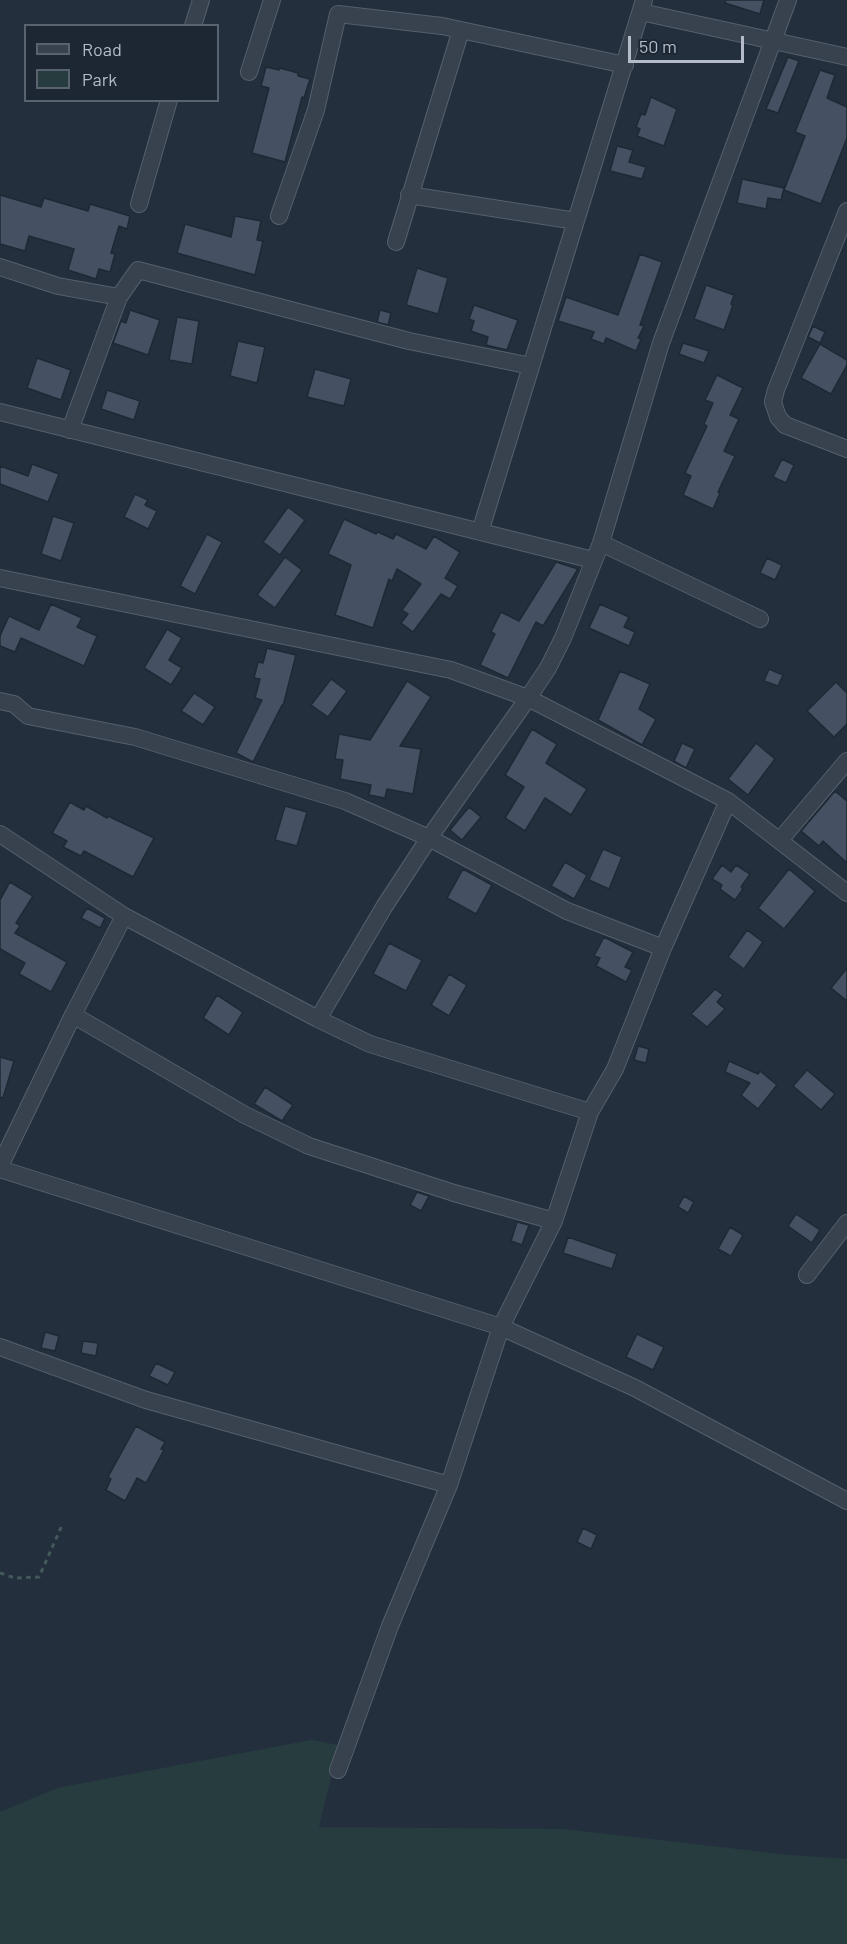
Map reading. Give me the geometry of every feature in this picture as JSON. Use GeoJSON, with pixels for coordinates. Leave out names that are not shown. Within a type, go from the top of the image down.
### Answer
{"type":"FeatureCollection","features":[{"type":"Feature","properties":{"kind":"street"},"geometry":{"type":"LineString","coordinates":[[194,24],[201,0]]}},
{"type":"Feature","properties":{"kind":"street"},"geometry":{"type":"LineString","coordinates":[[249,72],[272,0]]}},
{"type":"Feature","properties":{"kind":"street"},"geometry":{"type":"LineString","coordinates":[[318,1019],[384,907],[429,838],[548,668],[563,638],[601,543],[661,343],[788,0]]}},
{"type":"Feature","properties":{"kind":"street"},"geometry":{"type":"LineString","coordinates":[[480,532],[643,6],[847,57]]}},
{"type":"Feature","properties":{"kind":"street"},"geometry":{"type":"LineString","coordinates":[[279,216],[316,110],[338,14],[461,30],[625,64]]}},
{"type":"Feature","properties":{"kind":"street"},"geometry":{"type":"LineString","coordinates":[[396,242],[461,30]]}},
{"type":"Feature","properties":{"kind":"street"},"geometry":{"type":"LineString","coordinates":[[139,204],[168,102]]}},
{"type":"Feature","properties":{"kind":"street"},"geometry":{"type":"LineString","coordinates":[[409,195],[576,221]]}},
{"type":"Feature","properties":{"kind":"street"},"geometry":{"type":"LineString","coordinates":[[847,211],[776,390],[774,402],[778,417],[785,425],[847,449]]}},
{"type":"Feature","properties":{"kind":"street"},"geometry":{"type":"LineString","coordinates":[[0,267],[58,286],[119,297]]}},
{"type":"Feature","properties":{"kind":"street"},"geometry":{"type":"LineString","coordinates":[[69,430],[119,297],[138,270],[409,341],[531,366]]}},
{"type":"Feature","properties":{"kind":"street"},"geometry":{"type":"LineString","coordinates":[[0,412],[593,560]]}},
{"type":"Feature","properties":{"kind":"street"},"geometry":{"type":"LineString","coordinates":[[601,543],[760,619]]}},
{"type":"Feature","properties":{"kind":"street"},"geometry":{"type":"LineString","coordinates":[[0,578],[451,670],[528,698],[728,801],[847,893]]}},
{"type":"Feature","properties":{"kind":"street"},"geometry":{"type":"LineString","coordinates":[[0,701],[14,704],[28,716],[135,737],[335,798],[429,838],[567,911],[663,948]]}},
{"type":"Feature","properties":{"kind":"street"},"geometry":{"type":"LineString","coordinates":[[780,840],[847,761]]}},
{"type":"Feature","properties":{"kind":"street"},"geometry":{"type":"LineString","coordinates":[[338,1770],[390,1626],[449,1485],[501,1327],[554,1221],[590,1112],[615,1070],[663,948],[728,801]]}},
{"type":"Feature","properties":{"kind":"street"},"geometry":{"type":"LineString","coordinates":[[0,834],[124,916],[318,1019],[370,1044],[590,1112]]}},
{"type":"Feature","properties":{"kind":"street"},"geometry":{"type":"LineString","coordinates":[[124,916],[73,1015],[0,1167],[501,1327],[635,1388],[847,1501]]}},
{"type":"Feature","properties":{"kind":"street"},"geometry":{"type":"LineString","coordinates":[[73,1015],[245,1114],[309,1146],[454,1193],[554,1221]]}},
{"type":"Feature","properties":{"kind":"street"},"geometry":{"type":"LineString","coordinates":[[807,1275],[847,1223]]}},
{"type":"Feature","properties":{"kind":"street"},"geometry":{"type":"LineString","coordinates":[[0,1347],[146,1400],[449,1485]]}},
{"type":"Feature","properties":{"kind":"path"},"geometry":{"type":"LineString","coordinates":[[0,1573],[15,1578],[39,1577],[63,1523]]}},
{"type":"Feature","properties":{"kind":"green space"},"geometry":{"type":"Polygon","coordinates":[[[311,1740],[339,1745],[319,1827],[564,1829],[790,1855],[847,1859],[847,1944],[0,1944],[0,1812],[57,1788],[311,1740]]]}},
{"type":"Feature","properties":{"kind":"building"},"geometry":{"type":"Polygon","coordinates":[[[726,0],[764,0],[760,14],[725,3],[726,0]]]}},
{"type":"Feature","properties":{"kind":"building"},"geometry":{"type":"Polygon","coordinates":[[[788,57],[799,61],[778,113],[766,109],[788,57]]]}},
{"type":"Feature","properties":{"kind":"building"},"geometry":{"type":"Polygon","coordinates":[[[266,67],[279,70],[280,68],[310,79],[304,98],[302,97],[285,162],[252,153],[269,88],[261,86],[266,67]]]}},
{"type":"Feature","properties":{"kind":"building"},"geometry":{"type":"Polygon","coordinates":[[[820,70],[835,75],[827,98],[847,107],[847,138],[821,204],[784,190],[805,136],[795,132],[820,70]]]}},
{"type":"Feature","properties":{"kind":"building"},"geometry":{"type":"Polygon","coordinates":[[[651,97],[677,109],[664,146],[637,136],[640,129],[636,127],[641,114],[645,115],[651,97]]]}},
{"type":"Feature","properties":{"kind":"building"},"geometry":{"type":"Polygon","coordinates":[[[617,146],[633,150],[629,162],[646,167],[642,179],[610,171],[617,146]]]}},
{"type":"Feature","properties":{"kind":"building"},"geometry":{"type":"Polygon","coordinates":[[[742,179],[784,188],[781,200],[768,198],[766,209],[737,203],[742,179]]]}},
{"type":"Feature","properties":{"kind":"building"},"geometry":{"type":"Polygon","coordinates":[[[0,195],[41,207],[44,198],[88,211],[90,204],[130,216],[127,229],[119,226],[111,253],[115,254],[110,272],[99,269],[96,279],[68,270],[74,249],[29,236],[25,251],[0,244],[0,195]]]}},
{"type":"Feature","properties":{"kind":"building"},"geometry":{"type":"Polygon","coordinates":[[[235,216],[261,221],[257,240],[263,241],[255,275],[177,253],[185,224],[231,237],[235,216]]]}},
{"type":"Feature","properties":{"kind":"building"},"geometry":{"type":"Polygon","coordinates":[[[640,254],[662,262],[640,325],[644,326],[638,338],[641,339],[636,351],[606,338],[604,344],[591,339],[594,332],[558,321],[566,297],[618,315],[640,254]]]}},
{"type":"Feature","properties":{"kind":"building"},"geometry":{"type":"Polygon","coordinates":[[[417,268],[448,278],[438,314],[406,305],[417,268]]]}},
{"type":"Feature","properties":{"kind":"building"},"geometry":{"type":"Polygon","coordinates":[[[706,285],[734,295],[724,330],[694,319],[706,285]]]}},
{"type":"Feature","properties":{"kind":"building"},"geometry":{"type":"Polygon","coordinates":[[[474,305],[518,320],[507,350],[486,345],[488,337],[471,331],[474,321],[469,319],[474,305]]]}},
{"type":"Feature","properties":{"kind":"building"},"geometry":{"type":"Polygon","coordinates":[[[130,310],[160,320],[148,355],[113,343],[121,321],[126,323],[130,310]]]}},
{"type":"Feature","properties":{"kind":"building"},"geometry":{"type":"Polygon","coordinates":[[[380,310],[391,313],[388,325],[377,322],[380,310]]]}},
{"type":"Feature","properties":{"kind":"building"},"geometry":{"type":"Polygon","coordinates":[[[177,317],[199,321],[192,364],[169,360],[177,317]]]}},
{"type":"Feature","properties":{"kind":"building"},"geometry":{"type":"Polygon","coordinates":[[[813,326],[825,332],[820,343],[808,337],[813,326]]]}},
{"type":"Feature","properties":{"kind":"building"},"geometry":{"type":"Polygon","coordinates":[[[238,341],[265,347],[257,383],[230,376],[238,341]]]}},
{"type":"Feature","properties":{"kind":"building"},"geometry":{"type":"Polygon","coordinates":[[[683,343],[709,351],[704,363],[679,354],[683,343]]]}},
{"type":"Feature","properties":{"kind":"building"},"geometry":{"type":"Polygon","coordinates":[[[820,344],[847,360],[847,365],[831,394],[801,378],[820,344]]]}},
{"type":"Feature","properties":{"kind":"building"},"geometry":{"type":"Polygon","coordinates":[[[37,358],[71,370],[61,400],[27,388],[37,358]]]}},
{"type":"Feature","properties":{"kind":"building"},"geometry":{"type":"Polygon","coordinates":[[[315,369],[351,379],[344,406],[307,397],[315,369]]]}},
{"type":"Feature","properties":{"kind":"building"},"geometry":{"type":"Polygon","coordinates":[[[717,375],[743,388],[730,415],[739,419],[724,451],[735,456],[718,492],[720,493],[713,509],[683,495],[691,476],[685,473],[707,426],[704,424],[713,403],[705,400],[717,375]]]}},
{"type":"Feature","properties":{"kind":"building"},"geometry":{"type":"Polygon","coordinates":[[[107,390],[140,401],[134,420],[101,409],[107,390]]]}},
{"type":"Feature","properties":{"kind":"building"},"geometry":{"type":"Polygon","coordinates":[[[782,459],[794,465],[786,483],[773,477],[782,459]]]}},
{"type":"Feature","properties":{"kind":"building"},"geometry":{"type":"Polygon","coordinates":[[[32,464],[59,474],[48,502],[0,484],[0,466],[28,476],[32,464]]]}},
{"type":"Feature","properties":{"kind":"building"},"geometry":{"type":"Polygon","coordinates":[[[135,494],[148,500],[145,505],[157,511],[148,529],[124,517],[135,494]]]}},
{"type":"Feature","properties":{"kind":"building"},"geometry":{"type":"Polygon","coordinates":[[[288,507],[305,520],[280,555],[263,542],[288,507]]]}},
{"type":"Feature","properties":{"kind":"building"},"geometry":{"type":"Polygon","coordinates":[[[53,516],[74,523],[61,561],[41,554],[53,516]]]}},
{"type":"Feature","properties":{"kind":"building"},"geometry":{"type":"Polygon","coordinates":[[[344,519],[393,539],[396,534],[426,549],[434,536],[460,552],[445,578],[458,586],[450,599],[441,594],[413,632],[401,623],[408,614],[402,610],[421,584],[397,569],[392,581],[389,579],[373,628],[335,615],[351,565],[328,554],[344,519]]]}},
{"type":"Feature","properties":{"kind":"building"},"geometry":{"type":"Polygon","coordinates":[[[207,534],[222,542],[195,594],[180,586],[207,534]]]}},
{"type":"Feature","properties":{"kind":"building"},"geometry":{"type":"Polygon","coordinates":[[[285,557],[302,570],[275,608],[257,595],[285,557]]]}},
{"type":"Feature","properties":{"kind":"building"},"geometry":{"type":"Polygon","coordinates":[[[767,558],[782,565],[775,580],[760,573],[767,558]]]}},
{"type":"Feature","properties":{"kind":"building"},"geometry":{"type":"Polygon","coordinates":[[[556,562],[578,569],[543,626],[536,622],[508,678],[480,665],[495,634],[491,632],[501,612],[519,621],[556,562]]]}},
{"type":"Feature","properties":{"kind":"building"},"geometry":{"type":"Polygon","coordinates":[[[51,604],[82,618],[77,627],[97,636],[84,666],[21,638],[15,652],[0,646],[0,636],[9,616],[39,630],[51,604]]]}},
{"type":"Feature","properties":{"kind":"building"},"geometry":{"type":"Polygon","coordinates":[[[600,604],[629,617],[624,627],[635,632],[629,646],[589,628],[600,604]]]}},
{"type":"Feature","properties":{"kind":"building"},"geometry":{"type":"Polygon","coordinates":[[[167,629],[182,638],[169,660],[182,668],[171,685],[144,668],[167,629]]]}},
{"type":"Feature","properties":{"kind":"building"},"geometry":{"type":"Polygon","coordinates":[[[267,648],[296,655],[283,706],[253,762],[236,753],[262,700],[255,698],[260,679],[254,678],[258,662],[263,663],[267,648]]]}},
{"type":"Feature","properties":{"kind":"building"},"geometry":{"type":"Polygon","coordinates":[[[769,669],[783,675],[778,686],[764,681],[769,669]]]}},
{"type":"Feature","properties":{"kind":"building"},"geometry":{"type":"Polygon","coordinates":[[[620,671],[650,684],[639,709],[656,719],[642,745],[598,720],[620,671]]]}},
{"type":"Feature","properties":{"kind":"building"},"geometry":{"type":"Polygon","coordinates":[[[331,679],[347,691],[328,717],[311,705],[331,679]]]}},
{"type":"Feature","properties":{"kind":"building"},"geometry":{"type":"Polygon","coordinates":[[[407,681],[431,697],[400,746],[421,749],[413,794],[387,789],[385,798],[369,795],[371,785],[340,779],[343,760],[335,759],[339,734],[370,740],[407,681]]]}},
{"type":"Feature","properties":{"kind":"building"},"geometry":{"type":"Polygon","coordinates":[[[836,682],[847,693],[847,724],[834,737],[807,711],[836,682]]]}},
{"type":"Feature","properties":{"kind":"building"},"geometry":{"type":"Polygon","coordinates":[[[194,693],[215,707],[203,725],[181,711],[194,693]]]}},
{"type":"Feature","properties":{"kind":"building"},"geometry":{"type":"Polygon","coordinates":[[[532,729],[557,744],[546,763],[587,789],[571,815],[545,798],[525,831],[505,818],[524,787],[505,775],[532,729]]]}},
{"type":"Feature","properties":{"kind":"building"},"geometry":{"type":"Polygon","coordinates":[[[682,743],[695,749],[686,768],[674,761],[682,743]]]}},
{"type":"Feature","properties":{"kind":"building"},"geometry":{"type":"Polygon","coordinates":[[[756,743],[775,759],[748,795],[728,779],[756,743]]]}},
{"type":"Feature","properties":{"kind":"building"},"geometry":{"type":"Polygon","coordinates":[[[835,791],[847,801],[847,863],[823,841],[819,846],[801,831],[835,791]]]}},
{"type":"Feature","properties":{"kind":"building"},"geometry":{"type":"Polygon","coordinates":[[[70,802],[84,810],[86,806],[107,818],[108,816],[154,838],[133,877],[84,851],[81,856],[63,847],[67,841],[52,833],[70,802]]]}},
{"type":"Feature","properties":{"kind":"building"},"geometry":{"type":"Polygon","coordinates":[[[285,806],[307,812],[297,846],[275,840],[285,806]]]}},
{"type":"Feature","properties":{"kind":"building"},"geometry":{"type":"Polygon","coordinates":[[[469,807],[481,817],[462,840],[450,830],[469,807]]]}},
{"type":"Feature","properties":{"kind":"building"},"geometry":{"type":"Polygon","coordinates":[[[603,849],[622,857],[609,889],[589,880],[603,849]]]}},
{"type":"Feature","properties":{"kind":"building"},"geometry":{"type":"Polygon","coordinates":[[[565,862],[587,875],[574,899],[551,886],[565,862]]]}},
{"type":"Feature","properties":{"kind":"building"},"geometry":{"type":"Polygon","coordinates":[[[722,865],[731,872],[736,865],[750,874],[735,900],[720,889],[722,885],[712,879],[722,865]]]}},
{"type":"Feature","properties":{"kind":"building"},"geometry":{"type":"Polygon","coordinates":[[[463,869],[492,885],[476,914],[447,898],[463,869]]]}},
{"type":"Feature","properties":{"kind":"building"},"geometry":{"type":"Polygon","coordinates":[[[789,869],[815,891],[784,929],[758,908],[789,869]]]}},
{"type":"Feature","properties":{"kind":"building"},"geometry":{"type":"Polygon","coordinates":[[[10,882],[33,896],[16,923],[20,926],[15,933],[67,962],[51,992],[19,974],[25,963],[0,949],[0,900],[10,882]]]}},
{"type":"Feature","properties":{"kind":"building"},"geometry":{"type":"Polygon","coordinates":[[[87,908],[105,918],[100,928],[81,918],[87,908]]]}},
{"type":"Feature","properties":{"kind":"building"},"geometry":{"type":"Polygon","coordinates":[[[747,930],[763,942],[744,969],[728,957],[747,930]]]}},
{"type":"Feature","properties":{"kind":"building"},"geometry":{"type":"Polygon","coordinates":[[[604,937],[633,952],[625,967],[632,970],[626,982],[596,966],[600,958],[594,956],[604,937]]]}},
{"type":"Feature","properties":{"kind":"building"},"geometry":{"type":"Polygon","coordinates":[[[389,943],[422,960],[406,991],[373,974],[389,943]]]}},
{"type":"Feature","properties":{"kind":"building"},"geometry":{"type":"Polygon","coordinates":[[[847,968],[847,1001],[831,988],[847,968]]]}},
{"type":"Feature","properties":{"kind":"building"},"geometry":{"type":"Polygon","coordinates":[[[449,974],[467,985],[449,1016],[431,1005],[449,974]]]}},
{"type":"Feature","properties":{"kind":"building"},"geometry":{"type":"Polygon","coordinates":[[[715,989],[723,995],[717,1002],[725,1009],[707,1027],[691,1014],[715,989]]]}},
{"type":"Feature","properties":{"kind":"building"},"geometry":{"type":"Polygon","coordinates":[[[217,995],[243,1012],[229,1035],[203,1018],[217,995]]]}},
{"type":"Feature","properties":{"kind":"building"},"geometry":{"type":"Polygon","coordinates":[[[638,1046],[649,1049],[646,1063],[634,1060],[638,1046]]]}},
{"type":"Feature","properties":{"kind":"building"},"geometry":{"type":"Polygon","coordinates":[[[0,1057],[14,1061],[3,1098],[0,1097],[0,1057]]]}},
{"type":"Feature","properties":{"kind":"building"},"geometry":{"type":"Polygon","coordinates":[[[729,1061],[758,1074],[760,1071],[777,1085],[758,1109],[741,1095],[750,1083],[725,1072],[729,1061]]]}},
{"type":"Feature","properties":{"kind":"building"},"geometry":{"type":"Polygon","coordinates":[[[807,1070],[835,1094],[821,1110],[793,1086],[807,1070]]]}},
{"type":"Feature","properties":{"kind":"building"},"geometry":{"type":"Polygon","coordinates":[[[265,1087],[293,1105],[282,1121],[254,1104],[265,1087]]]}},
{"type":"Feature","properties":{"kind":"building"},"geometry":{"type":"Polygon","coordinates":[[[417,1192],[429,1196],[421,1211],[410,1205],[417,1192]]]}},
{"type":"Feature","properties":{"kind":"building"},"geometry":{"type":"Polygon","coordinates":[[[684,1196],[694,1202],[688,1213],[678,1207],[684,1196]]]}},
{"type":"Feature","properties":{"kind":"building"},"geometry":{"type":"Polygon","coordinates":[[[796,1214],[820,1230],[812,1243],[788,1226],[796,1214]]]}},
{"type":"Feature","properties":{"kind":"building"},"geometry":{"type":"Polygon","coordinates":[[[517,1222],[529,1225],[522,1245],[511,1241],[517,1222]]]}},
{"type":"Feature","properties":{"kind":"building"},"geometry":{"type":"Polygon","coordinates":[[[730,1227],[743,1235],[731,1256],[718,1249],[730,1227]]]}},
{"type":"Feature","properties":{"kind":"building"},"geometry":{"type":"Polygon","coordinates":[[[568,1237],[617,1254],[612,1269],[563,1253],[568,1237]]]}},
{"type":"Feature","properties":{"kind":"building"},"geometry":{"type":"Polygon","coordinates":[[[45,1332],[59,1336],[55,1351],[41,1348],[45,1332]]]}},
{"type":"Feature","properties":{"kind":"building"},"geometry":{"type":"Polygon","coordinates":[[[637,1334],[664,1347],[653,1370],[626,1357],[637,1334]]]}},
{"type":"Feature","properties":{"kind":"building"},"geometry":{"type":"Polygon","coordinates":[[[83,1341],[98,1343],[96,1356],[81,1353],[83,1341]]]}},
{"type":"Feature","properties":{"kind":"building"},"geometry":{"type":"Polygon","coordinates":[[[156,1363],[175,1372],[168,1385],[149,1376],[156,1363]]]}},
{"type":"Feature","properties":{"kind":"building"},"geometry":{"type":"Polygon","coordinates":[[[136,1426],[165,1442],[161,1449],[164,1450],[146,1483],[137,1478],[125,1501],[106,1490],[111,1479],[108,1477],[136,1426]]]}},
{"type":"Feature","properties":{"kind":"building"},"geometry":{"type":"Polygon","coordinates":[[[583,1528],[597,1535],[591,1549],[577,1542],[583,1528]]]}}]}
